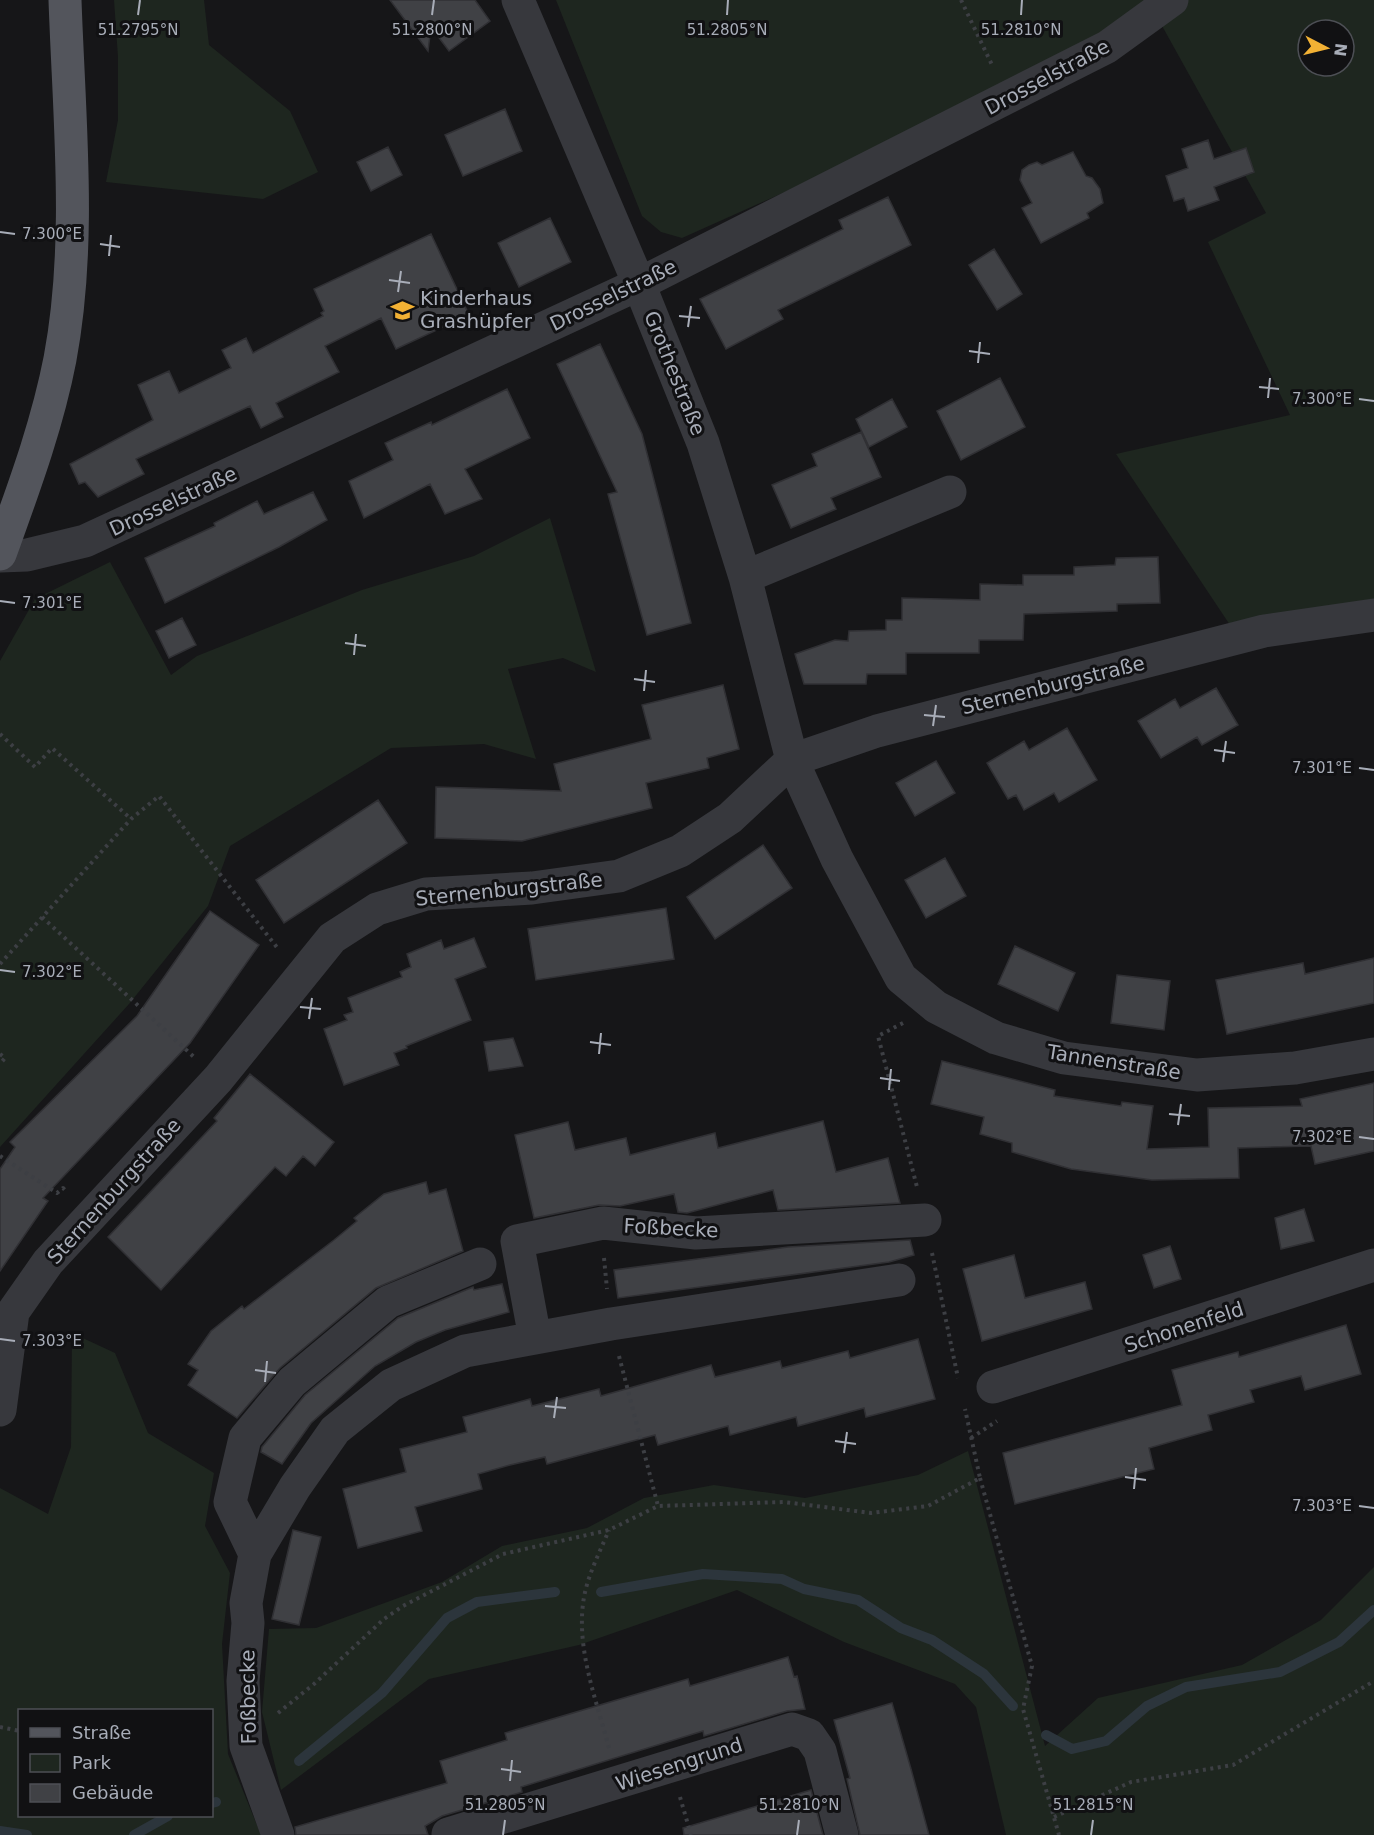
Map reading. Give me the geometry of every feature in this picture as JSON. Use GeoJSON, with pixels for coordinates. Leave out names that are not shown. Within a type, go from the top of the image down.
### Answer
{"type":"FeatureCollection","features":[{"type":"Feature","properties":{"kind":"main road"},"geometry":{"type":"LineString","coordinates":[[0,555],[31,468],[51,397],[67,310],[71,197],[65,0]]}},
{"type":"Feature","properties":{"kind":"street","name":"Grothestraße"},"geometry":{"type":"LineString","coordinates":[[518,0],[704,442],[745,577],[792,760]]}},
{"type":"Feature","properties":{"kind":"street","name":"Drosselstraße"},"geometry":{"type":"LineString","coordinates":[[0,555],[27,555],[85,542],[639,284],[1107,48],[1172,0]]}},
{"type":"Feature","properties":{"kind":"street"},"geometry":{"type":"LineString","coordinates":[[745,577],[950,492]]}},
{"type":"Feature","properties":{"kind":"street","name":"Sternenburgstraße"},"geometry":{"type":"LineString","coordinates":[[0,1410],[13,1312],[48,1262],[218,1079],[332,938],[377,909],[426,894],[532,888],[619,876],[680,851],[730,818],[792,760],[877,730],[1264,631],[1374,615]]}},
{"type":"Feature","properties":{"kind":"street","name":"Tannenstraße"},"geometry":{"type":"LineString","coordinates":[[792,760],[837,859],[901,978],[936,1007],[996,1038],[1064,1058],[1197,1075],[1295,1068],[1374,1054]]}},
{"type":"Feature","properties":{"kind":"street","name":"Foßbecke"},"geometry":{"type":"LineString","coordinates":[[535,1338],[517,1241],[603,1223],[696,1233],[925,1220]]}},
{"type":"Feature","properties":{"kind":"street"},"geometry":{"type":"LineString","coordinates":[[255,1554],[231,1502],[245,1438],[292,1382],[388,1302],[480,1264]]}},
{"type":"Feature","properties":{"kind":"street","name":"Schonenfeld"},"geometry":{"type":"LineString","coordinates":[[993,1387],[1374,1265]]}},
{"type":"Feature","properties":{"kind":"street","name":"Foßbecke"},"geometry":{"type":"LineString","coordinates":[[278,1835],[246,1746],[243,1681],[248,1623],[246,1603],[255,1554],[295,1487],[335,1430],[391,1385],[465,1352],[611,1324],[899,1280]]}},
{"type":"Feature","properties":{"kind":"street","name":"Wiesengrund"},"geometry":{"type":"LineString","coordinates":[[448,1834],[618,1784],[670,1765],[792,1730],[809,1735],[820,1751],[842,1835]]}},
{"type":"Feature","properties":{"kind":"path"},"geometry":{"type":"LineString","coordinates":[[961,0],[1010,98]]}},
{"type":"Feature","properties":{"kind":"path"},"geometry":{"type":"LineString","coordinates":[[0,734],[35,767],[52,748],[131,819]]}},
{"type":"Feature","properties":{"kind":"path"},"geometry":{"type":"LineString","coordinates":[[0,964],[131,819],[159,796],[286,959],[302,975]]}},
{"type":"Feature","properties":{"kind":"path"},"geometry":{"type":"LineString","coordinates":[[42,917],[218,1079]]}},
{"type":"Feature","properties":{"kind":"path"},"geometry":{"type":"LineString","coordinates":[[0,1054],[5,1058],[0,1064]]}},
{"type":"Feature","properties":{"kind":"path"},"geometry":{"type":"LineString","coordinates":[[0,1156],[57,1193],[63,1188]]}},
{"type":"Feature","properties":{"kind":"path"},"geometry":{"type":"LineString","coordinates":[[603,1223],[605,1274],[611,1324],[658,1506]]}},
{"type":"Feature","properties":{"kind":"path"},"geometry":{"type":"LineString","coordinates":[[997,1422],[971,1438],[1032,1666],[1023,1709],[1059,1835]]}},
{"type":"Feature","properties":{"kind":"path"},"geometry":{"type":"LineString","coordinates":[[245,1726],[280,1712],[384,1619],[403,1606],[503,1554],[609,1530],[658,1506],[719,1502],[784,1502],[871,1513],[928,1506],[980,1478]]}},
{"type":"Feature","properties":{"kind":"path"},"geometry":{"type":"LineString","coordinates":[[609,1530],[593,1566],[583,1603],[582,1642],[618,1784]]}},
{"type":"Feature","properties":{"kind":"path"},"geometry":{"type":"LineString","coordinates":[[1054,1816],[1131,1782],[1233,1765],[1374,1681]]}},
{"type":"Feature","properties":{"kind":"path"},"geometry":{"type":"LineString","coordinates":[[0,1727],[18,1731]]}},
{"type":"Feature","properties":{"kind":"green space"},"geometry":{"type":"Polygon","coordinates":[[[114,0],[204,0],[209,45],[290,111],[318,172],[263,199],[106,182],[118,120],[118,57],[114,0]]]}},
{"type":"Feature","properties":{"kind":"green space"},"geometry":{"type":"Polygon","coordinates":[[[556,0],[1374,0],[1374,617],[1238,637],[1116,454],[1290,415],[1208,242],[1266,213],[1161,24],[682,238],[661,232],[642,216],[556,0]]]}},
{"type":"Feature","properties":{"kind":"green space"},"geometry":{"type":"Polygon","coordinates":[[[550,518],[596,672],[563,658],[508,669],[536,759],[484,744],[391,748],[230,846],[208,906],[129,1004],[0,1147],[0,661],[35,599],[110,562],[171,675],[197,656],[362,590],[474,556],[550,518]]]}},
{"type":"Feature","properties":{"kind":"green space"},"geometry":{"type":"Polygon","coordinates":[[[72,1333],[115,1353],[148,1433],[214,1473],[205,1526],[230,1573],[222,1644],[228,1754],[261,1835],[0,1835],[0,1488],[48,1514],[71,1447],[72,1333]]]}},
{"type":"Feature","properties":{"kind":"green space"},"geometry":{"type":"Polygon","coordinates":[[[968,1451],[1045,1746],[1098,1698],[1242,1665],[1321,1620],[1374,1567],[1374,1835],[1006,1835],[976,1707],[955,1684],[844,1642],[737,1590],[579,1645],[429,1679],[281,1790],[262,1712],[269,1629],[316,1628],[442,1582],[502,1546],[587,1528],[644,1498],[714,1485],[805,1498],[918,1475],[968,1451]]]}},
{"type":"Feature","properties":{"kind":"building"},"geometry":{"type":"Polygon","coordinates":[[[390,0],[475,0],[490,21],[449,51],[431,27],[428,51],[390,0]]]}},
{"type":"Feature","properties":{"kind":"building"},"geometry":{"type":"Polygon","coordinates":[[[505,109],[522,151],[463,176],[445,135],[505,109]]]}},
{"type":"Feature","properties":{"kind":"building"},"geometry":{"type":"Polygon","coordinates":[[[1208,140],[1214,159],[1246,148],[1254,172],[1214,187],[1219,200],[1188,211],[1184,198],[1174,201],[1166,176],[1188,168],[1182,149],[1208,140]]]}},
{"type":"Feature","properties":{"kind":"building"},"geometry":{"type":"Polygon","coordinates":[[[388,147],[402,175],[371,191],[357,162],[388,147]]]}},
{"type":"Feature","properties":{"kind":"building"},"geometry":{"type":"Polygon","coordinates":[[[1073,152],[1086,176],[1092,178],[1100,189],[1103,203],[1087,213],[1089,218],[1041,243],[1022,208],[1032,203],[1020,180],[1022,170],[1037,162],[1042,165],[1073,152]]]}},
{"type":"Feature","properties":{"kind":"building"},"geometry":{"type":"Polygon","coordinates":[[[888,197],[911,245],[778,310],[783,319],[726,349],[700,299],[843,229],[839,220],[888,197]]]}},
{"type":"Feature","properties":{"kind":"building"},"geometry":{"type":"Polygon","coordinates":[[[550,218],[571,262],[519,287],[498,243],[550,218]]]}},
{"type":"Feature","properties":{"kind":"building"},"geometry":{"type":"Polygon","coordinates":[[[431,234],[469,315],[396,349],[381,318],[325,346],[339,372],[276,403],[283,417],[261,428],[250,406],[136,459],[144,474],[98,497],[85,482],[79,484],[70,464],[153,420],[138,385],[169,371],[179,393],[231,368],[222,350],[246,338],[253,353],[323,316],[321,313],[324,311],[314,289],[431,234]]]}},
{"type":"Feature","properties":{"kind":"building"},"geometry":{"type":"Polygon","coordinates":[[[994,249],[1022,294],[997,310],[969,265],[994,249]]]}},
{"type":"Feature","properties":{"kind":"building"},"geometry":{"type":"Polygon","coordinates":[[[600,344],[642,434],[691,623],[647,635],[608,494],[617,492],[557,364],[600,344]]]}},
{"type":"Feature","properties":{"kind":"building"},"geometry":{"type":"Polygon","coordinates":[[[1000,378],[1025,427],[961,460],[937,411],[1000,378]]]}},
{"type":"Feature","properties":{"kind":"building"},"geometry":{"type":"Polygon","coordinates":[[[507,389],[530,438],[465,469],[482,499],[445,514],[430,484],[364,518],[349,481],[393,460],[385,443],[431,422],[432,425],[507,389]]]}},
{"type":"Feature","properties":{"kind":"building"},"geometry":{"type":"Polygon","coordinates":[[[892,399],[907,427],[869,447],[856,419],[892,399]]]}},
{"type":"Feature","properties":{"kind":"building"},"geometry":{"type":"Polygon","coordinates":[[[861,432],[881,477],[831,498],[836,509],[791,528],[772,485],[817,466],[812,454],[861,432]]]}},
{"type":"Feature","properties":{"kind":"building"},"geometry":{"type":"Polygon","coordinates":[[[313,492],[327,520],[279,547],[165,603],[145,558],[215,526],[214,523],[257,501],[264,514],[313,492]]]}},
{"type":"Feature","properties":{"kind":"building"},"geometry":{"type":"Polygon","coordinates":[[[1158,557],[1160,603],[1117,604],[1117,611],[1024,614],[1023,640],[979,640],[979,653],[906,653],[906,674],[867,674],[866,684],[804,684],[795,654],[835,640],[848,641],[849,631],[886,630],[886,620],[902,620],[902,598],[980,600],[980,584],[1023,585],[1023,575],[1074,575],[1074,567],[1115,565],[1116,558],[1158,557]]]}},
{"type":"Feature","properties":{"kind":"building"},"geometry":{"type":"Polygon","coordinates":[[[182,618],[196,645],[169,658],[156,631],[182,618]]]}},
{"type":"Feature","properties":{"kind":"building"},"geometry":{"type":"Polygon","coordinates":[[[723,685],[739,749],[707,758],[709,768],[646,783],[652,808],[522,841],[435,838],[436,787],[561,791],[554,764],[651,739],[642,705],[723,685]]]}},
{"type":"Feature","properties":{"kind":"building"},"geometry":{"type":"Polygon","coordinates":[[[1216,688],[1238,725],[1202,745],[1197,737],[1161,758],[1138,721],[1175,699],[1180,708],[1216,688]]]}},
{"type":"Feature","properties":{"kind":"building"},"geometry":{"type":"Polygon","coordinates":[[[1067,728],[1097,780],[1059,802],[1054,793],[1024,810],[1016,795],[1008,799],[987,763],[1024,741],[1029,750],[1067,728]]]}},
{"type":"Feature","properties":{"kind":"building"},"geometry":{"type":"Polygon","coordinates":[[[936,761],[955,793],[915,816],[896,783],[936,761]]]}},
{"type":"Feature","properties":{"kind":"building"},"geometry":{"type":"Polygon","coordinates":[[[378,800],[407,843],[284,923],[256,880],[378,800]]]}},
{"type":"Feature","properties":{"kind":"building"},"geometry":{"type":"Polygon","coordinates":[[[763,845],[792,888],[715,939],[687,897],[763,845]]]}},
{"type":"Feature","properties":{"kind":"building"},"geometry":{"type":"Polygon","coordinates":[[[945,858],[966,896],[926,918],[905,880],[945,858]]]}},
{"type":"Feature","properties":{"kind":"building"},"geometry":{"type":"Polygon","coordinates":[[[666,908],[674,959],[536,980],[528,929],[666,908]]]}},
{"type":"Feature","properties":{"kind":"building"},"geometry":{"type":"Polygon","coordinates":[[[210,911],[259,945],[190,1043],[43,1198],[48,1201],[0,1271],[0,1169],[15,1147],[10,1142],[137,1016],[210,911]]]}},
{"type":"Feature","properties":{"kind":"building"},"geometry":{"type":"Polygon","coordinates":[[[474,938],[486,967],[455,979],[471,1020],[394,1053],[399,1065],[344,1085],[324,1029],[347,1020],[344,1015],[353,1012],[348,998],[402,977],[400,972],[411,967],[407,954],[441,940],[444,949],[474,938]]]}},
{"type":"Feature","properties":{"kind":"building"},"geometry":{"type":"Polygon","coordinates":[[[1015,946],[1075,973],[1058,1011],[998,984],[1015,946]]]}},
{"type":"Feature","properties":{"kind":"building"},"geometry":{"type":"Polygon","coordinates":[[[1374,958],[1374,1003],[1227,1034],[1216,980],[1303,963],[1305,974],[1374,958]]]}},
{"type":"Feature","properties":{"kind":"building"},"geometry":{"type":"Polygon","coordinates":[[[1117,975],[1170,981],[1164,1030],[1111,1023],[1117,975]]]}},
{"type":"Feature","properties":{"kind":"building"},"geometry":{"type":"Polygon","coordinates":[[[513,1038],[523,1066],[489,1071],[484,1042],[513,1038]]]}},
{"type":"Feature","properties":{"kind":"building"},"geometry":{"type":"Polygon","coordinates":[[[942,1061],[1055,1090],[1054,1096],[1121,1106],[1122,1102],[1153,1106],[1147,1149],[1209,1147],[1208,1108],[1302,1106],[1300,1099],[1374,1083],[1374,1151],[1315,1164],[1311,1146],[1238,1148],[1239,1178],[1152,1180],[1071,1169],[1012,1152],[1012,1143],[980,1134],[984,1117],[931,1104],[942,1061]]]}},
{"type":"Feature","properties":{"kind":"building"},"geometry":{"type":"Polygon","coordinates":[[[250,1074],[334,1142],[315,1166],[303,1156],[286,1176],[275,1167],[161,1290],[108,1237],[217,1121],[214,1118],[250,1074]]]}},
{"type":"Feature","properties":{"kind":"building"},"geometry":{"type":"Polygon","coordinates":[[[823,1121],[836,1172],[888,1158],[900,1203],[778,1210],[773,1190],[687,1213],[678,1212],[674,1194],[620,1206],[599,1205],[534,1218],[515,1135],[568,1122],[575,1150],[626,1138],[630,1155],[715,1133],[718,1148],[823,1121]]]}},
{"type":"Feature","properties":{"kind":"building"},"geometry":{"type":"Polygon","coordinates":[[[426,1182],[429,1194],[446,1189],[463,1251],[376,1288],[280,1368],[237,1418],[188,1385],[198,1370],[188,1364],[211,1331],[242,1306],[244,1309],[334,1240],[357,1221],[354,1218],[384,1194],[426,1182]]]}},
{"type":"Feature","properties":{"kind":"building"},"geometry":{"type":"Polygon","coordinates":[[[1304,1209],[1314,1241],[1281,1249],[1275,1218],[1304,1209]]]}},
{"type":"Feature","properties":{"kind":"building"},"geometry":{"type":"Polygon","coordinates":[[[910,1240],[914,1255],[889,1262],[618,1298],[614,1270],[788,1247],[910,1240]]]}},
{"type":"Feature","properties":{"kind":"building"},"geometry":{"type":"Polygon","coordinates":[[[1170,1246],[1181,1279],[1154,1288],[1143,1255],[1170,1246]]]}},
{"type":"Feature","properties":{"kind":"building"},"geometry":{"type":"Polygon","coordinates":[[[1014,1255],[1025,1298],[1085,1282],[1092,1309],[982,1341],[963,1269],[1014,1255]]]}},
{"type":"Feature","properties":{"kind":"building"},"geometry":{"type":"Polygon","coordinates":[[[502,1284],[509,1312],[445,1330],[416,1342],[375,1366],[311,1423],[282,1464],[261,1452],[262,1447],[305,1395],[398,1318],[473,1287],[474,1290],[502,1284]]]}},
{"type":"Feature","properties":{"kind":"building"},"geometry":{"type":"Polygon","coordinates":[[[1346,1325],[1361,1374],[1305,1390],[1301,1376],[1250,1390],[1254,1402],[1208,1415],[1212,1430],[1149,1448],[1154,1469],[1015,1504],[1003,1453],[1182,1405],[1172,1370],[1238,1352],[1239,1357],[1346,1325]]]}},
{"type":"Feature","properties":{"kind":"building"},"geometry":{"type":"Polygon","coordinates":[[[918,1339],[935,1399],[866,1417],[864,1408],[798,1426],[796,1417],[730,1435],[728,1426],[658,1445],[655,1435],[547,1464],[545,1457],[510,1465],[478,1474],[482,1489],[415,1507],[422,1531],[358,1548],[343,1489],[406,1472],[400,1449],[467,1432],[463,1417],[530,1399],[532,1406],[599,1389],[601,1396],[711,1365],[715,1377],[780,1361],[782,1368],[848,1351],[850,1358],[918,1339]]]}},
{"type":"Feature","properties":{"kind":"building"},"geometry":{"type":"Polygon","coordinates":[[[293,1530],[321,1537],[299,1625],[272,1619],[293,1530]]]}},
{"type":"Feature","properties":{"kind":"building"},"geometry":{"type":"Polygon","coordinates":[[[788,1657],[794,1677],[797,1676],[805,1709],[787,1711],[704,1736],[703,1731],[521,1787],[522,1792],[442,1816],[425,1826],[428,1835],[296,1835],[295,1827],[447,1783],[440,1761],[507,1740],[505,1733],[688,1679],[690,1686],[788,1657]]]}},
{"type":"Feature","properties":{"kind":"building"},"geometry":{"type":"Polygon","coordinates":[[[892,1703],[929,1835],[860,1835],[847,1779],[850,1778],[834,1720],[892,1703]]]}},
{"type":"Feature","properties":{"kind":"building"},"geometry":{"type":"Polygon","coordinates":[[[811,1790],[823,1835],[684,1835],[683,1828],[811,1790]]]}},
{"type":"Feature","properties":{"kind":"waterway"},"geometry":{"type":"LineString","coordinates":[[601,1592],[703,1574],[782,1579],[804,1589],[858,1600],[901,1628],[932,1640],[984,1674],[1013,1706]]}},
{"type":"Feature","properties":{"kind":"waterway"},"geometry":{"type":"LineString","coordinates":[[299,1761],[382,1693],[447,1618],[477,1602],[555,1592]]}},
{"type":"Feature","properties":{"kind":"waterway"},"geometry":{"type":"LineString","coordinates":[[1046,1735],[1072,1749],[1106,1741],[1147,1706],[1186,1687],[1280,1672],[1339,1642],[1374,1610]]}},
{"type":"Feature","properties":{"kind":"waterway"},"geometry":{"type":"LineString","coordinates":[[134,1835],[166,1817]]}},
{"type":"Feature","properties":{"kind":"waterway"},"geometry":{"type":"LineString","coordinates":[[0,1831],[27,1835]]}},
{"type":"Feature","properties":{"kind":"place","name":"Kinderhaus Grashüpfer"},"geometry":{"type":"Point","coordinates":[402,310]}}]}
